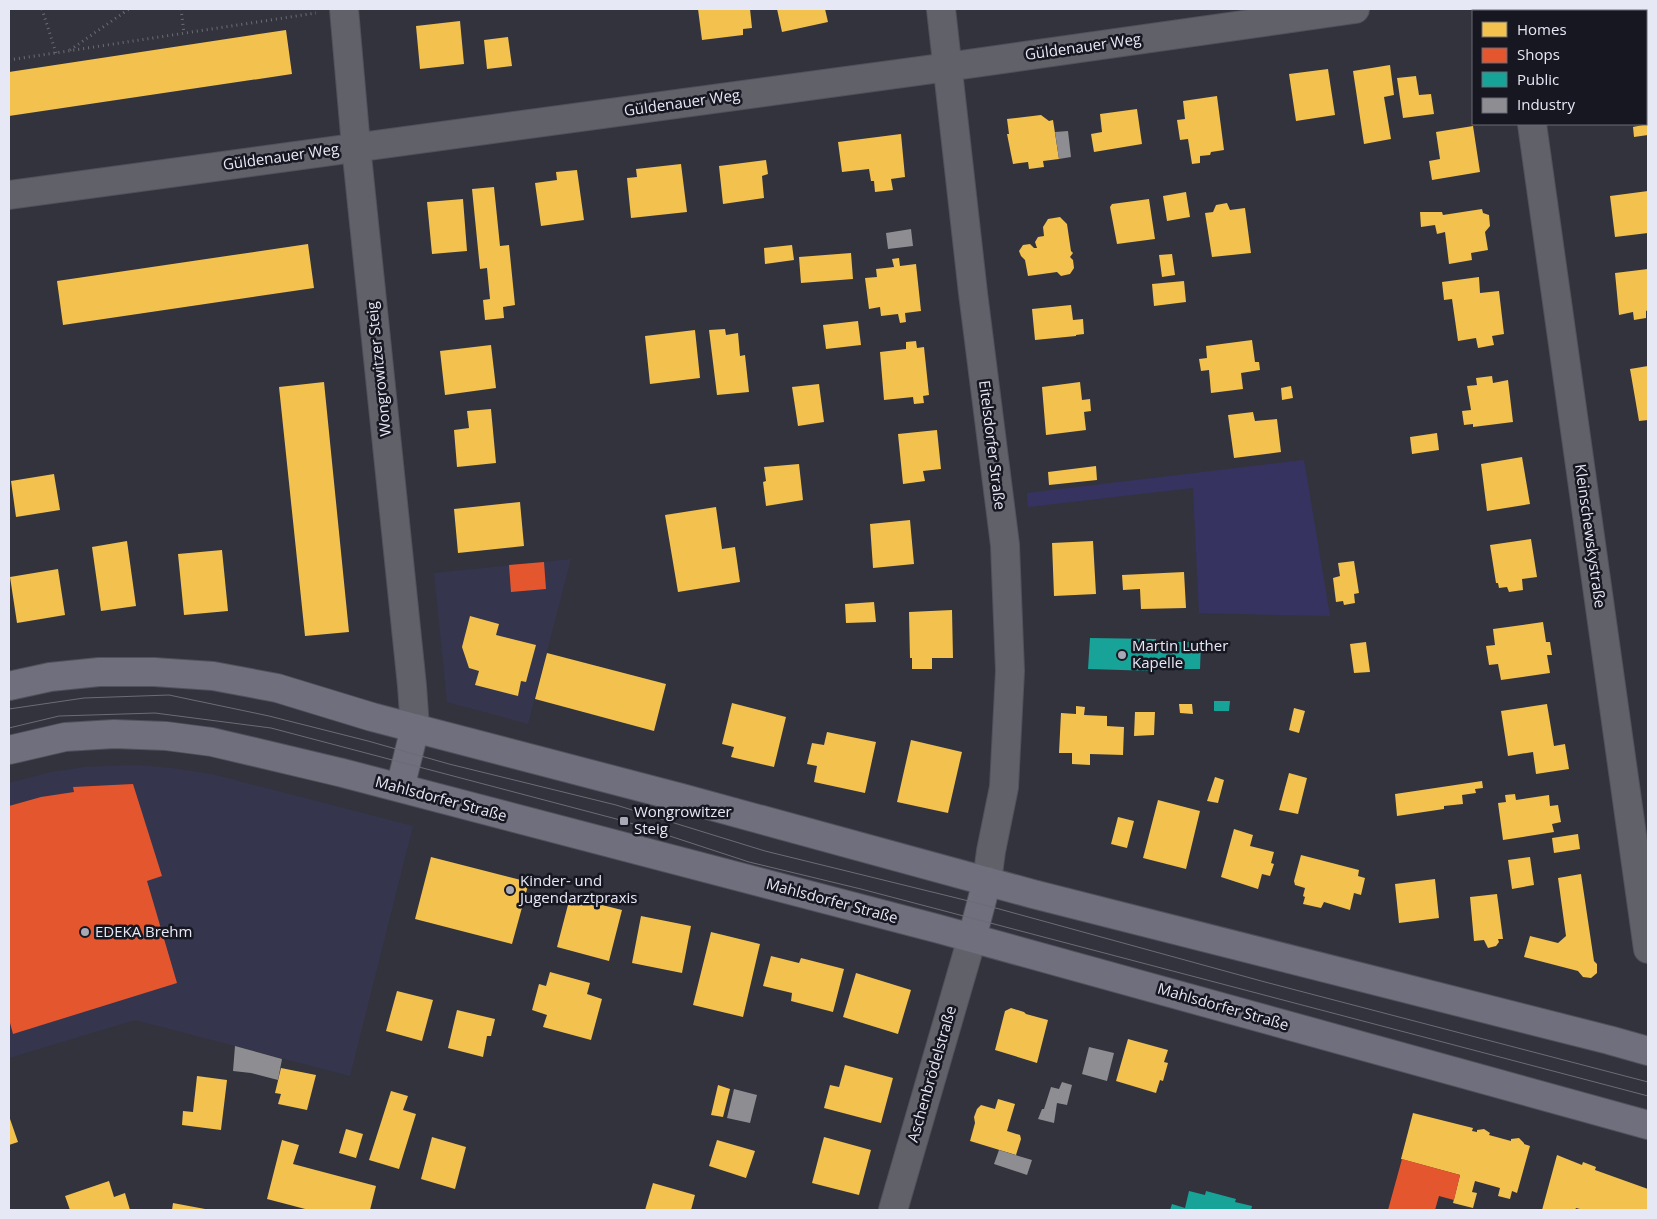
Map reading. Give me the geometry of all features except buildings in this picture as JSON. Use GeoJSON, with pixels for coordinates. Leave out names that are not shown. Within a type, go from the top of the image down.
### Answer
{"type":"FeatureCollection","features":[{"type":"Feature","properties":{"kind":"main road"},"geometry":{"type":"LineString","coordinates":[[9,686],[50,677],[99,672],[154,672],[213,676],[277,688],[415,728],[987,881],[1648,1049]]}},
{"type":"Feature","properties":{"kind":"main road"},"geometry":{"type":"LineString","coordinates":[[400,788],[415,728]]}},
{"type":"Feature","properties":{"kind":"main road","name":"Mahlsdorfer Straße"},"geometry":{"type":"LineString","coordinates":[[9,750],[65,737],[114,734],[166,736],[212,742],[400,788],[972,938],[1648,1125]]}},
{"type":"Feature","properties":{"kind":"main road"},"geometry":{"type":"LineString","coordinates":[[972,938],[987,881]]}},
{"type":"Feature","properties":{"kind":"street","name":"Eitelsdorfer Straße"},"geometry":{"type":"LineString","coordinates":[[941,9],[1005,555],[1010,671],[1004,787],[987,881]]}},
{"type":"Feature","properties":{"kind":"street","name":"Güldenauer Weg"},"geometry":{"type":"LineString","coordinates":[[9,195],[1355,9]]}},
{"type":"Feature","properties":{"kind":"street","name":"Wongrowitzer Steig"},"geometry":{"type":"LineString","coordinates":[[331,11],[356,146],[412,680],[415,728]]}},
{"type":"Feature","properties":{"kind":"street","name":"Kleinschewskystraße"},"geometry":{"type":"LineString","coordinates":[[1532,125],[1648,949]]}},
{"type":"Feature","properties":{"kind":"street","name":"Aschenbrödelstraße"},"geometry":{"type":"LineString","coordinates":[[893,1210],[972,938]]}},
{"type":"Feature","properties":{"kind":"path"},"geometry":{"type":"LineString","coordinates":[[42,9],[56,53]]}},
{"type":"Feature","properties":{"kind":"path"},"geometry":{"type":"LineString","coordinates":[[68,51],[129,9]]}},
{"type":"Feature","properties":{"kind":"path"},"geometry":{"type":"LineString","coordinates":[[180,9],[184,34]]}},
{"type":"Feature","properties":{"kind":"path"},"geometry":{"type":"LineString","coordinates":[[9,60],[331,11]]}},
{"type":"Feature","properties":{"kind":"shaded area"},"geometry":{"type":"Polygon","coordinates":[[[1304,460],[1330,616],[1199,613],[1193,488],[1028,507],[1027,493],[1304,460]]]}},
{"type":"Feature","properties":{"kind":"shaded area"},"geometry":{"type":"Polygon","coordinates":[[[571,559],[528,724],[447,702],[434,573],[571,559]]]}},
{"type":"Feature","properties":{"kind":"shaded area"},"geometry":{"type":"Polygon","coordinates":[[[135,765],[212,774],[413,826],[350,1076],[135,1020],[9,1058],[9,783],[51,772],[85,767],[135,765]]]}},
{"type":"Feature","properties":{"kind":"tram line"},"geometry":{"type":"LineString","coordinates":[[9,709],[84,698],[169,695],[269,716],[449,764],[616,805],[765,851],[981,904],[1265,982],[1648,1082]]}},
{"type":"Feature","properties":{"kind":"tram line"},"geometry":{"type":"LineString","coordinates":[[9,728],[59,716],[155,713],[271,728],[624,821],[749,862],[861,889],[1648,1096]]}},
{"type":"Feature","properties":{"kind":"place","name":"Martin Luther Kapelle"},"geometry":{"type":"Point","coordinates":[1122,655]}},
{"type":"Feature","properties":{"kind":"place","name":"Wongrowitzer Steig"},"geometry":{"type":"Point","coordinates":[624,821]}},
{"type":"Feature","properties":{"kind":"place","name":"Kinder- und Jugendarztpraxis"},"geometry":{"type":"Point","coordinates":[510,890]}},
{"type":"Feature","properties":{"kind":"place","name":"EDEKA Brehm"},"geometry":{"type":"Point","coordinates":[85,932]}}]}
